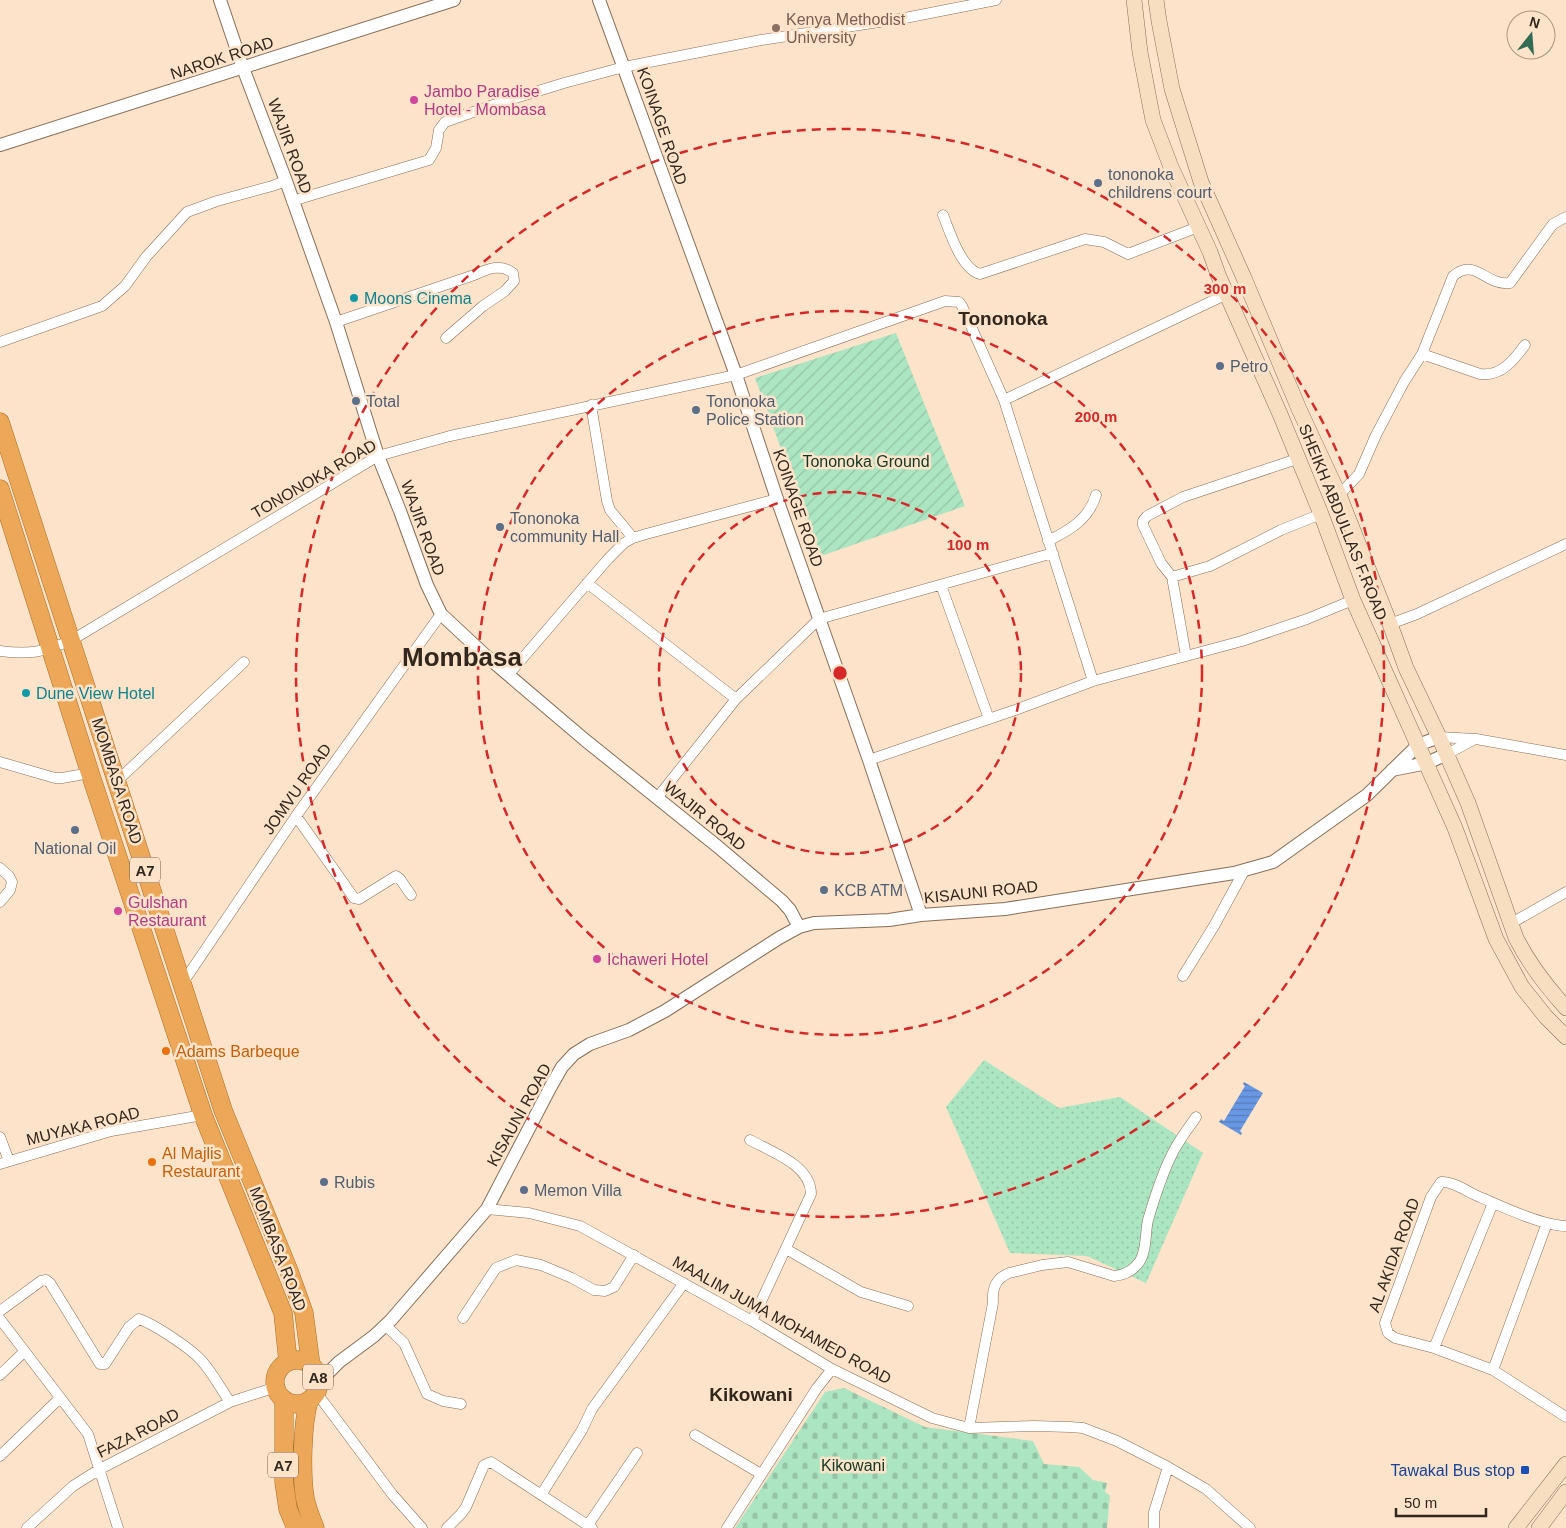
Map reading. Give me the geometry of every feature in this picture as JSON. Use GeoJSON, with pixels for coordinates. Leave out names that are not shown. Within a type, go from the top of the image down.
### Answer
{"type":"FeatureCollection","features":[{"type":"Feature","properties":{"kind":"highway","name":"MOMBASA ROAD"},"geometry":{"type":"LineString","coordinates":[[0,422],[223,1110],[289,1271],[304,1313],[312,1366]]}},
{"type":"Feature","properties":{"kind":"highway","name":"MOMBASA ROAD"},"geometry":{"type":"LineString","coordinates":[[0,489],[90,773],[203,1116],[283,1313],[288,1362]]}},
{"type":"Feature","properties":{"kind":"highway"},"geometry":{"type":"LineString","coordinates":[[56,667],[77,660]]}},
{"type":"Feature","properties":{"kind":"highway","name":"A8"},"geometry":{"type":"LineString","coordinates":[[300,1361],[312,1366],[317,1374],[315,1392],[296,1404],[280,1394],[275,1380],[277,1373],[288,1362],[300,1361]]}},
{"type":"Feature","properties":{"kind":"highway","name":"A7"},"geometry":{"type":"LineString","coordinates":[[315,1392],[305,1416],[303,1473],[305,1500],[315,1528]]}},
{"type":"Feature","properties":{"kind":"highway","name":"A7"},"geometry":{"type":"LineString","coordinates":[[280,1394],[284,1482],[288,1508],[296,1528]]}},
{"type":"Feature","properties":{"kind":"main road","name":"SHEIKH ABDULLAS F.ROAD"},"geometry":{"type":"LineString","coordinates":[[1134,0],[1140,52],[1153,120],[1171,167],[1280,414],[1321,514],[1353,600],[1455,828],[1496,939],[1513,974],[1534,1003],[1566,1037]]}},
{"type":"Feature","properties":{"kind":"main road","name":"SHEIKH ABDULLAS F.ROAD"},"geometry":{"type":"LineString","coordinates":[[1156,0],[1158,21],[1172,89],[1201,182],[1244,278],[1299,410],[1338,495],[1406,668],[1468,803],[1510,924],[1523,953],[1540,978],[1566,1008]]}},
{"type":"Feature","properties":{"kind":"main road"},"geometry":{"type":"LineString","coordinates":[[1516,1528],[1566,1464]]}},
{"type":"Feature","properties":{"kind":"main road"},"geometry":{"type":"LineString","coordinates":[[1539,1528],[1566,1492]]}},
{"type":"Feature","properties":{"kind":"street","name":"WAJIR ROAD"},"geometry":{"type":"LineString","coordinates":[[220,0],[336,322],[378,456],[426,585],[441,614],[449,624],[782,901],[790,910],[799,927]]}},
{"type":"Feature","properties":{"kind":"street","name":"NAROK ROAD"},"geometry":{"type":"LineString","coordinates":[[0,146],[454,0]]}},
{"type":"Feature","properties":{"kind":"street","name":"KOINAGE ROAD"},"geometry":{"type":"LineString","coordinates":[[599,0],[736,375],[921,915]]}},
{"type":"Feature","properties":{"kind":"street"},"geometry":{"type":"LineString","coordinates":[[292,201],[428,160],[436,148],[442,124],[450,119],[564,83],[624,67],[761,40],[904,18],[996,0]]}},
{"type":"Feature","properties":{"kind":"street"},"geometry":{"type":"LineString","coordinates":[[0,342],[102,306],[108,302],[187,212],[217,201],[286,181]]}},
{"type":"Feature","properties":{"kind":"street"},"geometry":{"type":"LineString","coordinates":[[943,215],[965,263],[972,271],[980,274],[1085,239],[1104,242],[1128,254],[1198,227]]}},
{"type":"Feature","properties":{"kind":"street"},"geometry":{"type":"LineString","coordinates":[[1338,495],[1359,474],[1376,434],[1404,382],[1422,354],[1453,276],[1462,269],[1467,269],[1474,270],[1496,283],[1510,283],[1553,224],[1566,217]]}},
{"type":"Feature","properties":{"kind":"street"},"geometry":{"type":"LineString","coordinates":[[336,322],[488,269],[507,268],[514,273],[514,281],[505,291],[446,338]]}},
{"type":"Feature","properties":{"kind":"street"},"geometry":{"type":"LineString","coordinates":[[1093,681],[1004,400],[1227,294]]}},
{"type":"Feature","properties":{"kind":"street","name":"TONONOKA ROAD"},"geometry":{"type":"LineString","coordinates":[[0,652],[23,654],[50,649],[72,640],[378,456],[450,436],[736,375],[945,301],[959,302],[965,311],[1004,400]]}},
{"type":"Feature","properties":{"kind":"street"},"geometry":{"type":"LineString","coordinates":[[1422,354],[1480,374],[1490,375],[1513,361],[1525,345]]}},
{"type":"Feature","properties":{"kind":"street"},"geometry":{"type":"LineString","coordinates":[[590,405],[607,501],[610,510],[633,538]]}},
{"type":"Feature","properties":{"kind":"street"},"geometry":{"type":"LineString","coordinates":[[1186,656],[1172,578],[1154,549],[1143,525],[1144,518],[1183,497],[1297,459]]}},
{"type":"Feature","properties":{"kind":"street"},"geometry":{"type":"LineString","coordinates":[[1048,541],[1074,527],[1092,507],[1096,495]]}},
{"type":"Feature","properties":{"kind":"street"},"geometry":{"type":"LineString","coordinates":[[509,674],[587,582],[624,543],[633,538],[777,499]]}},
{"type":"Feature","properties":{"kind":"street"},"geometry":{"type":"LineString","coordinates":[[1172,578],[1210,566],[1246,546],[1321,514]]}},
{"type":"Feature","properties":{"kind":"street"},"geometry":{"type":"LineString","coordinates":[[1390,624],[1417,614],[1566,544]]}},
{"type":"Feature","properties":{"kind":"street"},"geometry":{"type":"LineString","coordinates":[[657,798],[736,699],[819,619],[1053,552]]}},
{"type":"Feature","properties":{"kind":"street"},"geometry":{"type":"LineString","coordinates":[[587,582],[736,699]]}},
{"type":"Feature","properties":{"kind":"street"},"geometry":{"type":"LineString","coordinates":[[941,584],[988,720]]}},
{"type":"Feature","properties":{"kind":"street"},"geometry":{"type":"LineString","coordinates":[[869,760],[988,720],[1093,681],[1242,641],[1353,600]]}},
{"type":"Feature","properties":{"kind":"street","name":"JOMVU ROAD"},"geometry":{"type":"LineString","coordinates":[[182,984],[296,816],[441,614]]}},
{"type":"Feature","properties":{"kind":"street"},"geometry":{"type":"LineString","coordinates":[[117,781],[244,662]]}},
{"type":"Feature","properties":{"kind":"street"},"geometry":{"type":"LineString","coordinates":[[1439,737],[1476,739],[1566,755]]}},
{"type":"Feature","properties":{"kind":"street","name":"KISAUNI ROAD"},"geometry":{"type":"LineString","coordinates":[[315,1392],[339,1362],[374,1336],[385,1325],[487,1209],[550,1088],[568,1060],[590,1044],[635,1027],[665,1011],[778,938],[799,927],[814,922],[889,920],[921,915],[1005,909],[1244,871],[1273,862],[1367,795],[1418,745],[1439,737]]}},
{"type":"Feature","properties":{"kind":"street"},"geometry":{"type":"LineString","coordinates":[[1392,770],[1427,763],[1476,739]]}},
{"type":"Feature","properties":{"kind":"street"},"geometry":{"type":"LineString","coordinates":[[0,762],[55,778],[90,773]]}},
{"type":"Feature","properties":{"kind":"street"},"geometry":{"type":"LineString","coordinates":[[296,816],[354,898],[359,899],[396,876],[411,895]]}},
{"type":"Feature","properties":{"kind":"street"},"geometry":{"type":"LineString","coordinates":[[0,868],[9,876],[12,882],[10,890],[0,902]]}},
{"type":"Feature","properties":{"kind":"street"},"geometry":{"type":"LineString","coordinates":[[1183,976],[1214,926],[1244,871]]}},
{"type":"Feature","properties":{"kind":"street"},"geometry":{"type":"LineString","coordinates":[[1510,924],[1566,892]]}},
{"type":"Feature","properties":{"kind":"street","name":"MUYAKA ROAD"},"geometry":{"type":"LineString","coordinates":[[4,1162],[111,1131],[203,1116]]}},
{"type":"Feature","properties":{"kind":"street"},"geometry":{"type":"LineString","coordinates":[[969,1428],[993,1303],[992,1292],[994,1285],[1008,1273],[1054,1263],[1068,1262],[1114,1276],[1131,1270],[1140,1261],[1143,1253],[1148,1221],[1167,1164],[1178,1142],[1196,1117]]}},
{"type":"Feature","properties":{"kind":"street"},"geometry":{"type":"LineString","coordinates":[[0,1136],[4,1162]]}},
{"type":"Feature","properties":{"kind":"street"},"geometry":{"type":"LineString","coordinates":[[750,1140],[792,1163],[809,1180],[811,1194],[752,1321]]}},
{"type":"Feature","properties":{"kind":"street","name":"AL AKIDA ROAD"},"geometry":{"type":"LineString","coordinates":[[1493,1203],[1451,1183],[1441,1182],[1431,1197],[1385,1323],[1388,1332],[1395,1338],[1434,1348],[1493,1370],[1566,1417]]}},
{"type":"Feature","properties":{"kind":"street"},"geometry":{"type":"LineString","coordinates":[[1434,1348],[1493,1203],[1546,1223],[1566,1226]]}},
{"type":"Feature","properties":{"kind":"street","name":"MAALIM JUMA MOHAMED ROAD"},"geometry":{"type":"LineString","coordinates":[[487,1209],[528,1213],[580,1226],[752,1321],[832,1369],[932,1418],[969,1428],[1034,1426],[1083,1428],[1117,1441],[1206,1489],[1250,1528]]}},
{"type":"Feature","properties":{"kind":"street"},"geometry":{"type":"LineString","coordinates":[[1493,1370],[1546,1223]]}},
{"type":"Feature","properties":{"kind":"street"},"geometry":{"type":"LineString","coordinates":[[786,1249],[861,1292],[908,1306]]}},
{"type":"Feature","properties":{"kind":"street"},"geometry":{"type":"LineString","coordinates":[[463,1318],[496,1268],[516,1260],[541,1265],[594,1290],[605,1291],[614,1287],[634,1255]]}},
{"type":"Feature","properties":{"kind":"street"},"geometry":{"type":"LineString","coordinates":[[0,1311],[40,1281],[46,1280],[55,1291],[98,1363],[105,1364],[129,1327],[139,1319],[148,1322],[174,1338],[201,1360],[230,1402]]}},
{"type":"Feature","properties":{"kind":"street"},"geometry":{"type":"LineString","coordinates":[[541,1495],[582,1430],[592,1409],[684,1283]]}},
{"type":"Feature","properties":{"kind":"street"},"geometry":{"type":"LineString","coordinates":[[1,1322],[88,1434],[118,1528]]}},
{"type":"Feature","properties":{"kind":"street"},"geometry":{"type":"LineString","coordinates":[[385,1325],[404,1343],[427,1394],[444,1401],[461,1404]]}},
{"type":"Feature","properties":{"kind":"street"},"geometry":{"type":"LineString","coordinates":[[0,1375],[24,1352]]}},
{"type":"Feature","properties":{"kind":"street"},"geometry":{"type":"LineString","coordinates":[[727,1528],[817,1388],[832,1369]]}},
{"type":"Feature","properties":{"kind":"street"},"geometry":{"type":"LineString","coordinates":[[315,1392],[392,1494],[422,1528]]}},
{"type":"Feature","properties":{"kind":"street","name":"FAZA ROAD"},"geometry":{"type":"LineString","coordinates":[[27,1528],[72,1486],[100,1469],[230,1402],[280,1394]]}},
{"type":"Feature","properties":{"kind":"street"},"geometry":{"type":"LineString","coordinates":[[0,1456],[60,1398]]}},
{"type":"Feature","properties":{"kind":"street"},"geometry":{"type":"LineString","coordinates":[[695,1436],[761,1474]]}},
{"type":"Feature","properties":{"kind":"street"},"geometry":{"type":"LineString","coordinates":[[447,1528],[466,1507],[484,1465],[491,1462],[590,1527],[637,1453]]}},
{"type":"Feature","properties":{"kind":"street"},"geometry":{"type":"LineString","coordinates":[[1154,1528],[1154,1512],[1168,1467]]}},
{"type":"Feature","properties":{"kind":"green space","name":"Tononoka Ground"},"geometry":{"type":"Polygon","coordinates":[[[896,333],[965,506],[821,556],[755,378],[896,333]]]}},
{"type":"Feature","properties":{"kind":"green space"},"geometry":{"type":"Polygon","coordinates":[[[984,1060],[1059,1108],[1120,1097],[1203,1153],[1146,1283],[1087,1256],[1010,1253],[946,1107],[984,1060]]]}},
{"type":"Feature","properties":{"kind":"green space","name":"Kikowani"},"geometry":{"type":"Polygon","coordinates":[[[844,1388],[925,1427],[1033,1441],[1044,1464],[1079,1467],[1093,1480],[1107,1483],[1105,1492],[1110,1496],[1107,1528],[735,1528],[825,1392],[844,1388]]]}},
{"type":"Feature","properties":{"kind":"water"},"geometry":{"type":"Polygon","coordinates":[[[1244,1082],[1263,1093],[1240,1131],[1241,1135],[1219,1122],[1221,1119],[1224,1121],[1245,1086],[1244,1082]]]}},
{"type":"Feature","properties":{"kind":"place","name":"Kenya Methodist University"},"geometry":{"type":"Point","coordinates":[776,28]}},
{"type":"Feature","properties":{"kind":"place","name":"Jambo Paradise Hotel - Mombasa"},"geometry":{"type":"Point","coordinates":[414,100]}},
{"type":"Feature","properties":{"kind":"place","name":"tononoka childrens court"},"geometry":{"type":"Point","coordinates":[1098,183]}},
{"type":"Feature","properties":{"kind":"place","name":"Moons Cinema"},"geometry":{"type":"Point","coordinates":[354,298]}},
{"type":"Feature","properties":{"kind":"place","name":"Petro"},"geometry":{"type":"Point","coordinates":[1220,366]}},
{"type":"Feature","properties":{"kind":"place","name":"Total"},"geometry":{"type":"Point","coordinates":[356,401]}},
{"type":"Feature","properties":{"kind":"place","name":"Tononoka Police Station"},"geometry":{"type":"Point","coordinates":[696,410]}},
{"type":"Feature","properties":{"kind":"place","name":"Tononoka community Hall"},"geometry":{"type":"Point","coordinates":[500,527]}},
{"type":"Feature","properties":{"kind":"place","name":"Dune View Hotel"},"geometry":{"type":"Point","coordinates":[26,693]}},
{"type":"Feature","properties":{"kind":"place","name":"National Oil"},"geometry":{"type":"Point","coordinates":[75,830]}},
{"type":"Feature","properties":{"kind":"place","name":"KCB ATM"},"geometry":{"type":"Point","coordinates":[824,890]}},
{"type":"Feature","properties":{"kind":"place","name":"Gulshan Restaurant"},"geometry":{"type":"Point","coordinates":[118,911]}},
{"type":"Feature","properties":{"kind":"place","name":"Ichaweri Hotel"},"geometry":{"type":"Point","coordinates":[597,959]}},
{"type":"Feature","properties":{"kind":"place","name":"Adams Barbeque"},"geometry":{"type":"Point","coordinates":[166,1051]}},
{"type":"Feature","properties":{"kind":"place","name":"Al Majlis Restaurant"},"geometry":{"type":"Point","coordinates":[152,1162]}},
{"type":"Feature","properties":{"kind":"place","name":"Rubis"},"geometry":{"type":"Point","coordinates":[324,1182]}},
{"type":"Feature","properties":{"kind":"place","name":"Memon Villa"},"geometry":{"type":"Point","coordinates":[524,1190]}},
{"type":"Feature","properties":{"kind":"place","name":"Tawakal Bus stop"},"geometry":{"type":"Point","coordinates":[1525,1470]}},
{"type":"Feature","properties":{"kind":"district","name":"Tononoka"},"geometry":{"type":"Point","coordinates":[1003,318]}},
{"type":"Feature","properties":{"kind":"district","name":"Mombasa"},"geometry":{"type":"Point","coordinates":[462,657]}},
{"type":"Feature","properties":{"kind":"district","name":"Kikowani"},"geometry":{"type":"Point","coordinates":[751,1394]}}]}
